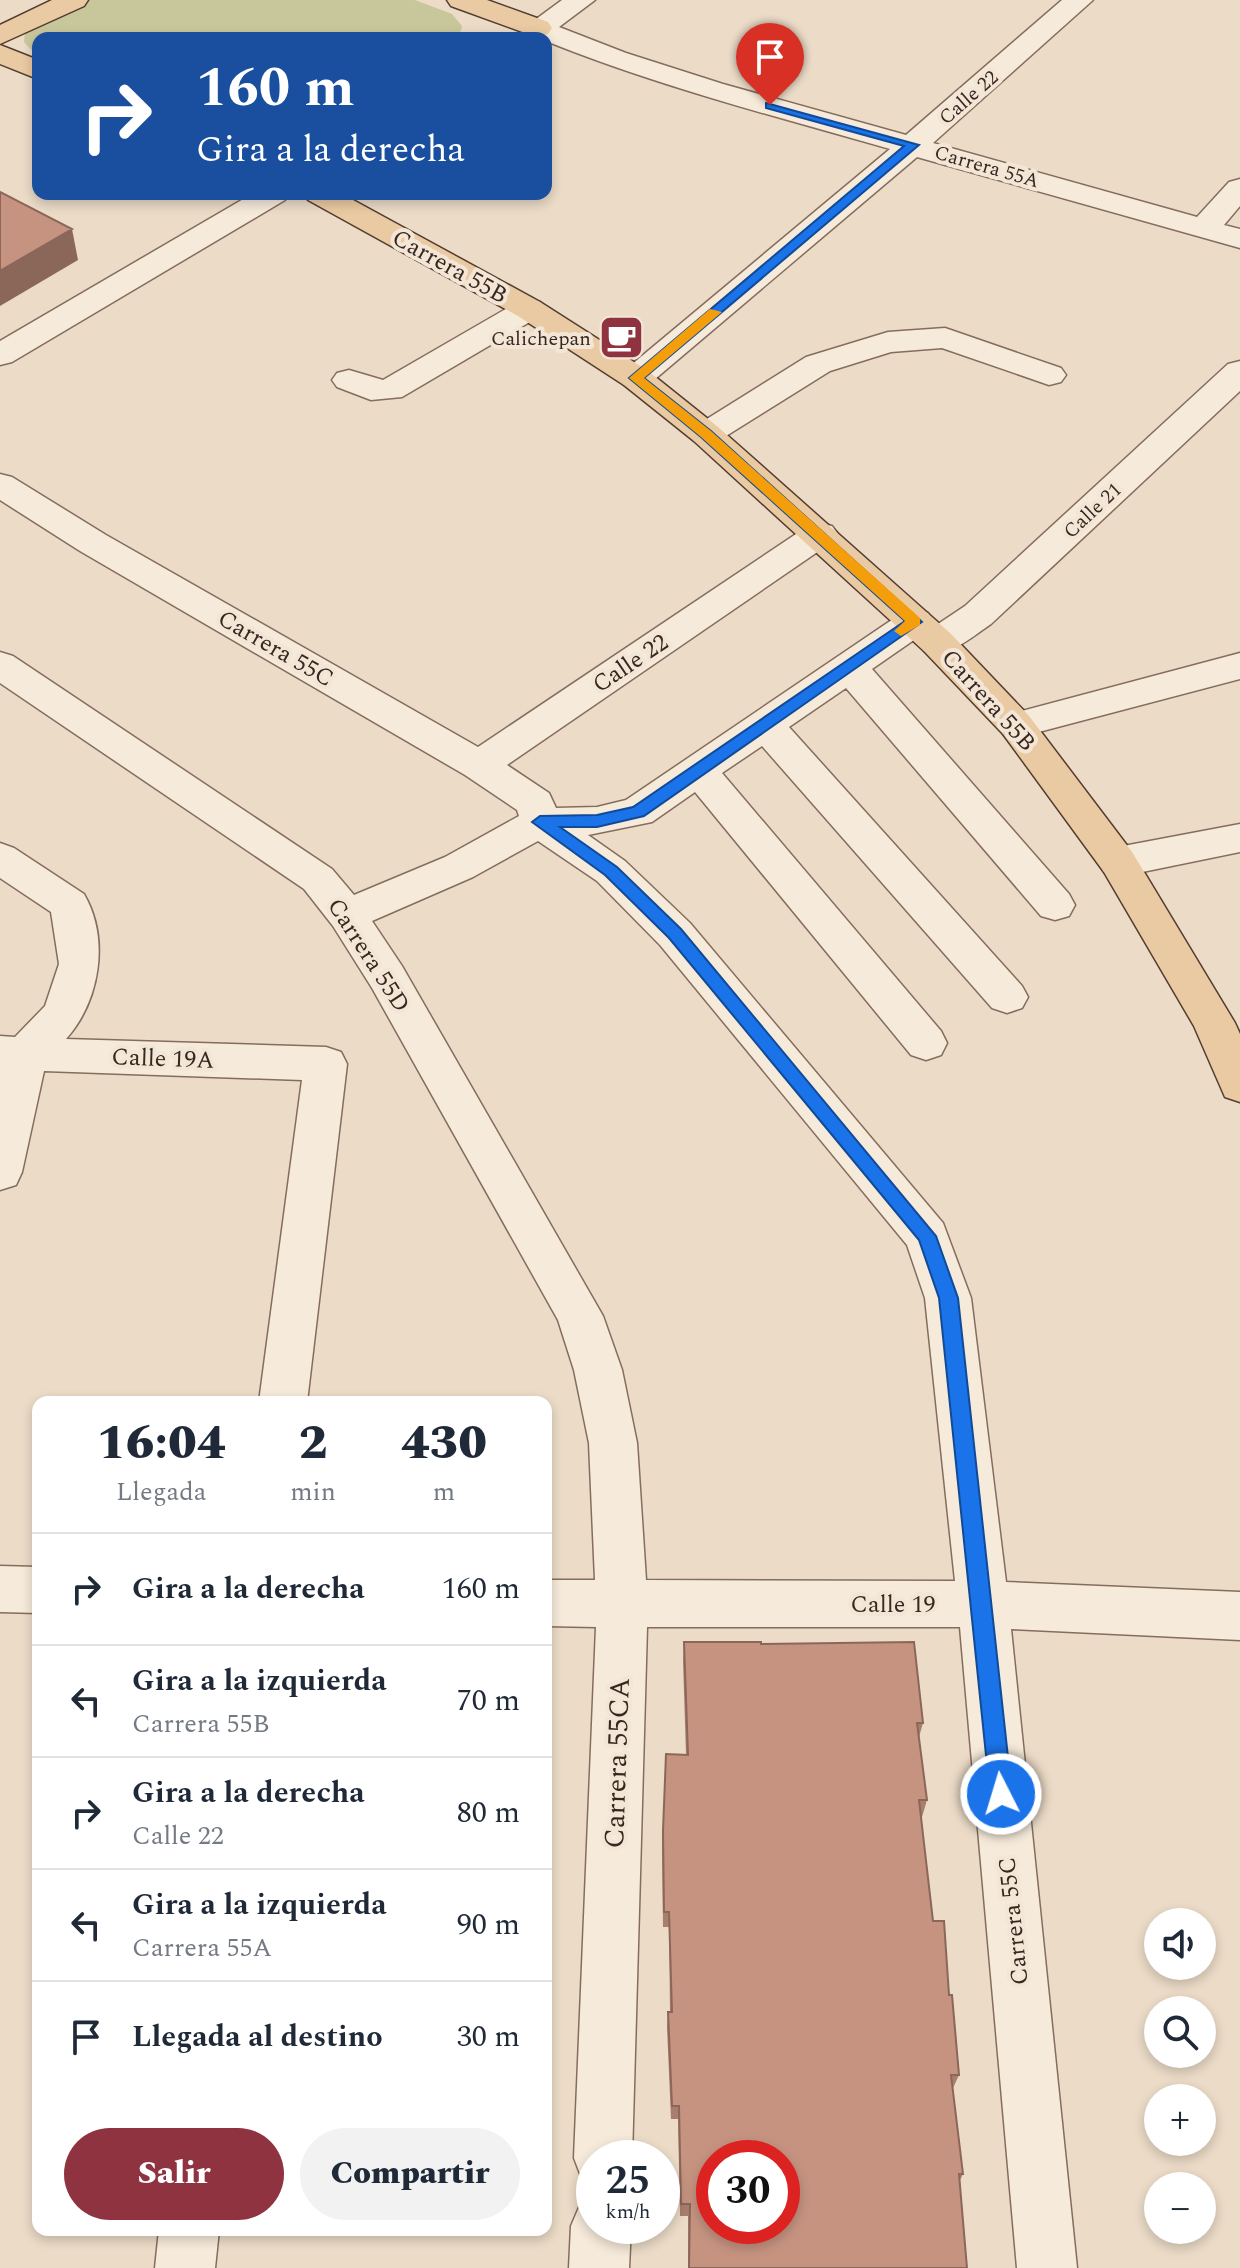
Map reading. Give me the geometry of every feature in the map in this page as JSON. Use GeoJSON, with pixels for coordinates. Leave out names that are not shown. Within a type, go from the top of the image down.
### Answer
{"type":"FeatureCollection","features":[{"type":"Feature","properties":{"kind":"main road"},"geometry":{"type":"LineString","coordinates":[[0,36],[74,0]]}},
{"type":"Feature","properties":{"kind":"main road","name":"Carrera 55A"},"geometry":{"type":"LineString","coordinates":[[461,0],[528,32]]}},
{"type":"Feature","properties":{"kind":"main road"},"geometry":{"type":"LineString","coordinates":[[0,54],[32,67]]}},
{"type":"Feature","properties":{"kind":"main road","name":"Carrera 55B"},"geometry":{"type":"LineString","coordinates":[[330,200],[529,309],[636,378],[706,434],[926,632],[1016,725],[1118,862],[1227,1022],[1240,1085]]}},
{"type":"Feature","properties":{"kind":"street"},"geometry":{"type":"LineString","coordinates":[[532,32],[581,0]]}},
{"type":"Feature","properties":{"kind":"street","name":"Calle 22"},"geometry":{"type":"LineString","coordinates":[[636,378],[913,145],[1079,0]]}},
{"type":"Feature","properties":{"kind":"street","name":"Carrera 55A"},"geometry":{"type":"LineString","coordinates":[[552,40],[713,90],[1240,239]]}},
{"type":"Feature","properties":{"kind":"street"},"geometry":{"type":"LineString","coordinates":[[1203,229],[1240,188]]}},
{"type":"Feature","properties":{"kind":"street"},"geometry":{"type":"LineString","coordinates":[[0,355],[264,200]]}},
{"type":"Feature","properties":{"kind":"street"},"geometry":{"type":"LineString","coordinates":[[349,380],[371,390],[390,390],[529,309]]}},
{"type":"Feature","properties":{"kind":"street"},"geometry":{"type":"LineString","coordinates":[[706,434],[818,364],[888,342],[945,338],[1049,375]]}},
{"type":"Feature","properties":{"kind":"street","name":"Calle 21"},"geometry":{"type":"LineString","coordinates":[[540,822],[597,821],[638,812],[848,666],[926,632],[978,615],[1237,381]]}},
{"type":"Feature","properties":{"kind":"street","name":"Carrera 55C"},"geometry":{"type":"LineString","coordinates":[[0,485],[93,543],[479,765],[535,803],[540,822],[611,871],[675,934],[927,1236],[948,1298],[983,1604],[1047,2268]]}},
{"type":"Feature","properties":{"kind":"street","name":"Calle 22"},"geometry":{"type":"LineString","coordinates":[[479,765],[820,534]]}},
{"type":"Feature","properties":{"kind":"street","name":"Carrera 55D"},"geometry":{"type":"LineString","coordinates":[[0,665],[318,879],[347,915],[387,977],[580,1316],[598,1370]]}},
{"type":"Feature","properties":{"kind":"street"},"geometry":{"type":"LineString","coordinates":[[848,666],[1055,905]]}},
{"type":"Feature","properties":{"kind":"street"},"geometry":{"type":"LineString","coordinates":[[1016,725],[1240,666]]}},
{"type":"Feature","properties":{"kind":"street"},"geometry":{"type":"LineString","coordinates":[[764,723],[1007,997]]}},
{"type":"Feature","properties":{"kind":"street"},"geometry":{"type":"LineString","coordinates":[[698,770],[926,1043]]}},
{"type":"Feature","properties":{"kind":"street"},"geometry":{"type":"LineString","coordinates":[[347,915],[459,867],[540,822]]}},
{"type":"Feature","properties":{"kind":"street"},"geometry":{"type":"LineString","coordinates":[[1118,862],[1240,838]]}},
{"type":"Feature","properties":{"kind":"street"},"geometry":{"type":"LineString","coordinates":[[0,858],[70,905],[80,964],[63,1014],[13,1053],[0,1172]]}},
{"type":"Feature","properties":{"kind":"street","name":"Calle 19A"},"geometry":{"type":"LineString","coordinates":[[13,1053],[326,1064],[284,1396]]}},
{"type":"Feature","properties":{"kind":"street","name":"Carrera 55CA"},"geometry":{"type":"LineString","coordinates":[[598,1370],[613,1443],[622,1605],[604,2140]]}},
{"type":"Feature","properties":{"kind":"street"},"geometry":{"type":"LineString","coordinates":[[0,1589],[32,1590]]}},
{"type":"Feature","properties":{"kind":"street","name":"Calle 19"},"geometry":{"type":"LineString","coordinates":[[552,1603],[983,1604],[1240,1616]]}},
{"type":"Feature","properties":{"kind":"street"},"geometry":{"type":"LineString","coordinates":[[185,2268],[188,2236]]}},
{"type":"Feature","properties":{"kind":"street"},"geometry":{"type":"LineString","coordinates":[[599,2268],[600,2244]]}},
{"type":"Feature","properties":{"kind":"green space"},"geometry":{"type":"Polygon","coordinates":[[[87,0],[415,0],[452,14],[462,26],[460,32],[32,32],[32,51],[24,42],[25,31],[87,0]]]}},
{"type":"Feature","properties":{"kind":"building"},"geometry":{"type":"Polygon","coordinates":[[[0,192],[72,229],[0,271],[0,192]]]}},
{"type":"Feature","properties":{"kind":"building"},"geometry":{"type":"Polygon","coordinates":[[[684,1642],[914,1642],[923,1723],[917,1723],[927,1800],[919,1800],[933,1921],[944,1921],[949,1995],[952,1995],[959,2075],[951,2075],[963,2174],[959,2174],[967,2268],[689,2268],[690,2204],[681,2204],[679,2106],[672,2106],[668,2012],[672,2012],[669,1912],[664,1912],[666,1754],[688,1755],[684,1642]]]}},
{"type":"Feature","properties":{"kind":"slow traffic"},"geometry":{"type":"LineString","coordinates":[[715,312],[636,378],[706,434],[915,622],[901,631]]}},
{"type":"Feature","properties":{"kind":"place","name":"Calichepan"},"geometry":{"type":"Point","coordinates":[622,338]}},
{"type":"Feature","properties":{"kind":"route"},"geometry":{"type":"LineString","coordinates":[[770,105],[913,145],[636,378],[706,434],[915,622],[638,812],[597,821],[540,822],[611,871],[675,934],[927,1236],[948,1298],[1001,1794]]}}]}
